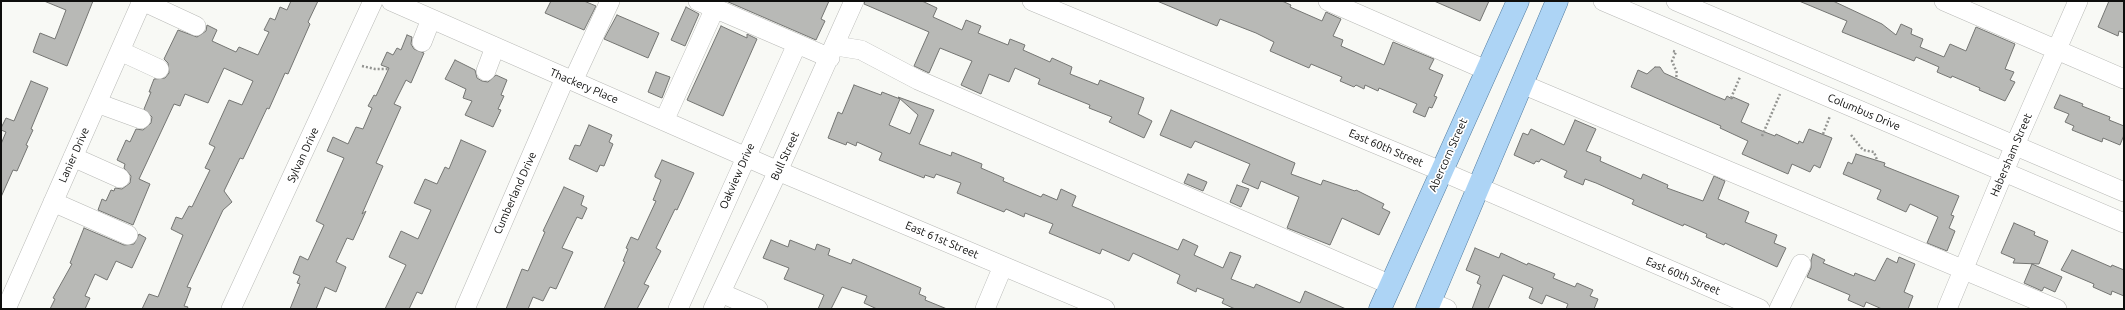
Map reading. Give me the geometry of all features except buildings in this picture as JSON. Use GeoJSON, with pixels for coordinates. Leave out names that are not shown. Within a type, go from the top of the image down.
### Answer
{"type":"FeatureCollection","features":[{"type":"Feature","properties":{"kind":"main road","name":"Abercorn Street"},"geometry":{"type":"LineString","coordinates":[[1380,309],[1440,171],[1518,1]]}},
{"type":"Feature","properties":{"kind":"main road"},"geometry":{"type":"LineString","coordinates":[[1435,307],[1477,188],[1557,1]]}},
{"type":"Feature","properties":{"kind":"street"},"geometry":{"type":"LineString","coordinates":[[142,1],[196,26]]}},
{"type":"Feature","properties":{"kind":"street","name":"Lanier Drive"},"geometry":{"type":"LineString","coordinates":[[6,309],[142,1]]}},
{"type":"Feature","properties":{"kind":"street","name":"Sylvan Drive"},"geometry":{"type":"LineString","coordinates":[[231,309],[373,1]]}},
{"type":"Feature","properties":{"kind":"street","name":"Thackery Place"},"geometry":{"type":"LineString","coordinates":[[391,1],[778,171]]}},
{"type":"Feature","properties":{"kind":"street","name":"Cumberland Drive"},"geometry":{"type":"LineString","coordinates":[[465,309],[569,80],[610,1]]}},
{"type":"Feature","properties":{"kind":"street"},"geometry":{"type":"LineString","coordinates":[[698,1],[797,44],[833,52],[861,50],[918,80],[1391,285]]}},
{"type":"Feature","properties":{"kind":"street","name":"Bull Street"},"geometry":{"type":"LineString","coordinates":[[717,301],[833,52],[854,1]]}},
{"type":"Feature","properties":{"kind":"street","name":"East 60th Street"},"geometry":{"type":"LineString","coordinates":[[1032,1],[1440,171],[1760,309]]}},
{"type":"Feature","properties":{"kind":"street"},"geometry":{"type":"LineString","coordinates":[[1328,1],[1486,70]]}},
{"type":"Feature","properties":{"kind":"street","name":"Columbus Drive"},"geometry":{"type":"LineString","coordinates":[[1603,1],[2124,223]]}},
{"type":"Feature","properties":{"kind":"street"},"geometry":{"type":"LineString","coordinates":[[1676,1],[2124,192]]}},
{"type":"Feature","properties":{"kind":"street"},"geometry":{"type":"LineString","coordinates":[[1944,1],[2124,79]]}},
{"type":"Feature","properties":{"kind":"street","name":"Habersham Street"},"geometry":{"type":"LineString","coordinates":[[1947,309],[2003,172],[2058,50],[2078,1]]}},
{"type":"Feature","properties":{"kind":"street"},"geometry":{"type":"LineString","coordinates":[[664,121],[715,8]]}},
{"type":"Feature","properties":{"kind":"street"},"geometry":{"type":"LineString","coordinates":[[422,42],[432,19]]}},
{"type":"Feature","properties":{"kind":"street","name":"Oakview Drive"},"geometry":{"type":"LineString","coordinates":[[678,309],[797,44]]}},
{"type":"Feature","properties":{"kind":"street"},"geometry":{"type":"LineString","coordinates":[[486,71],[496,47]]}},
{"type":"Feature","properties":{"kind":"street"},"geometry":{"type":"LineString","coordinates":[[120,51],[159,68]]}},
{"type":"Feature","properties":{"kind":"street"},"geometry":{"type":"LineString","coordinates":[[1522,84],[2057,309]]}},
{"type":"Feature","properties":{"kind":"street"},"geometry":{"type":"LineString","coordinates":[[97,103],[141,119]]}},
{"type":"Feature","properties":{"kind":"street"},"geometry":{"type":"LineString","coordinates":[[73,157],[120,178]]}},
{"type":"Feature","properties":{"kind":"street","name":"East 61st Street"},"geometry":{"type":"LineString","coordinates":[[778,171],[1105,309]]}},
{"type":"Feature","properties":{"kind":"street"},"geometry":{"type":"LineString","coordinates":[[53,202],[128,235]]}},
{"type":"Feature","properties":{"kind":"street"},"geometry":{"type":"LineString","coordinates":[[1779,309],[1800,264]]}},
{"type":"Feature","properties":{"kind":"street"},"geometry":{"type":"LineString","coordinates":[[985,309],[1003,266]]}},
{"type":"Feature","properties":{"kind":"street"},"geometry":{"type":"LineString","coordinates":[[717,301],[758,309]]}},
{"type":"Feature","properties":{"kind":"path"},"geometry":{"type":"LineString","coordinates":[[1669,49],[1676,52],[1672,61],[1677,73],[1676,78]]}},
{"type":"Feature","properties":{"kind":"path"},"geometry":{"type":"LineString","coordinates":[[348,56],[366,68],[388,69]]}},
{"type":"Feature","properties":{"kind":"path"},"geometry":{"type":"LineString","coordinates":[[1731,98],[1746,62]]}},
{"type":"Feature","properties":{"kind":"path"},"geometry":{"type":"LineString","coordinates":[[1762,136],[1786,79]]}},
{"type":"Feature","properties":{"kind":"path"},"geometry":{"type":"LineString","coordinates":[[1851,136],[1863,150],[1874,152],[1877,160]]}}]}
